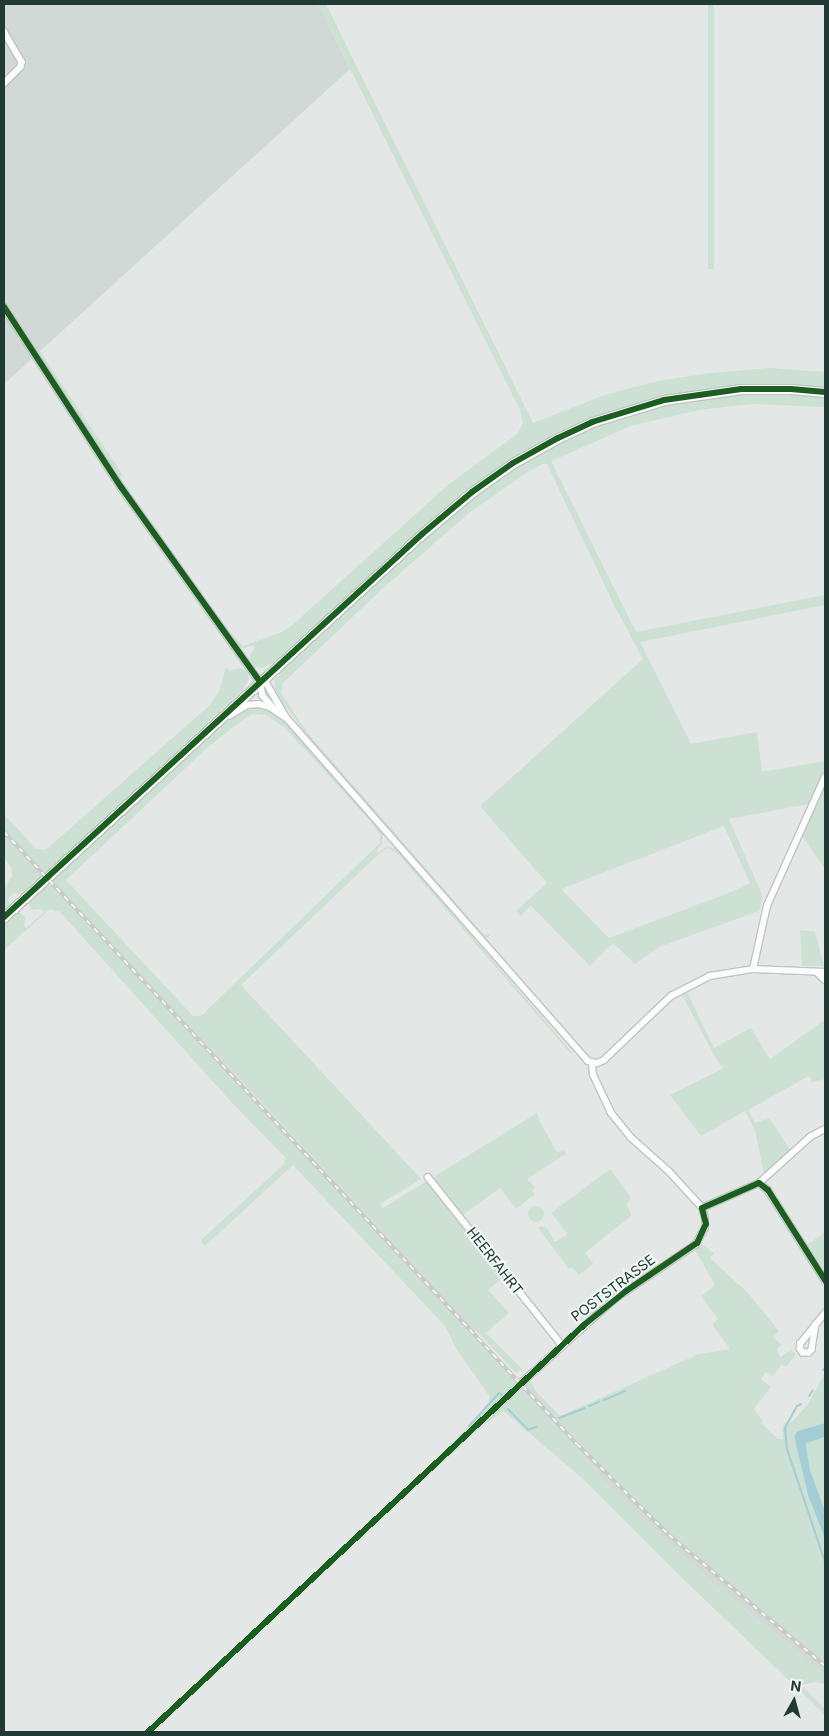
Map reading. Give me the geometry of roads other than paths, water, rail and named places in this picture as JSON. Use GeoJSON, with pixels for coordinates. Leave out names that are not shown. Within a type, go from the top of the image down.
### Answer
{"type":"FeatureCollection","features":[{"type":"Feature","properties":{"kind":"street"},"geometry":{"type":"LineString","coordinates":[[4,31],[22,62],[21,68],[4,84]]}},
{"type":"Feature","properties":{"kind":"street"},"geometry":{"type":"LineString","coordinates":[[4,307],[121,487],[260,682],[263,696],[275,710]]}},
{"type":"Feature","properties":{"kind":"street"},"geometry":{"type":"LineString","coordinates":[[4,917],[456,505],[502,470],[558,438],[628,410],[689,395],[753,389],[825,392]]}},
{"type":"Feature","properties":{"kind":"street"},"geometry":{"type":"LineString","coordinates":[[260,682],[267,684],[287,718],[580,1055],[592,1063],[604,1060],[664,1002],[682,989],[718,974],[753,969],[825,972]]}},
{"type":"Feature","properties":{"kind":"street"},"geometry":{"type":"LineString","coordinates":[[214,724],[250,704],[264,704],[287,718]]}},
{"type":"Feature","properties":{"kind":"street"},"geometry":{"type":"LineString","coordinates":[[753,969],[767,906],[825,777]]}},
{"type":"Feature","properties":{"kind":"street"},"geometry":{"type":"LineString","coordinates":[[817,972],[825,980]]}},
{"type":"Feature","properties":{"kind":"street"},"geometry":{"type":"LineString","coordinates":[[592,1063],[593,1075],[611,1113],[630,1138],[669,1172],[702,1208],[759,1183],[810,1137],[825,1129]]}},
{"type":"Feature","properties":{"kind":"street","name":"HEERFAHRT"},"geometry":{"type":"LineString","coordinates":[[428,1177],[562,1345]]}},
{"type":"Feature","properties":{"kind":"street"},"geometry":{"type":"LineString","coordinates":[[759,1183],[768,1190],[825,1280]]}},
{"type":"Feature","properties":{"kind":"street","name":"POSTSTRASSE"},"geometry":{"type":"LineString","coordinates":[[520,1384],[626,1290],[697,1244],[706,1224],[702,1208]]}},
{"type":"Feature","properties":{"kind":"street"},"geometry":{"type":"LineString","coordinates":[[816,1324],[812,1350],[809,1353],[803,1353],[800,1350],[800,1344],[816,1324],[825,1313]]}},
{"type":"Feature","properties":{"kind":"water"},"geometry":{"type":"Polygon","coordinates":[[[825,1423],[825,1437],[807,1443],[806,1446],[810,1470],[825,1511],[825,1539],[808,1495],[794,1436],[798,1431],[825,1423]]]}},
{"type":"Feature","properties":{"kind":"waterway"},"geometry":{"type":"LineString","coordinates":[[809,1396],[813,1390]]}},
{"type":"Feature","properties":{"kind":"waterway"},"geometry":{"type":"LineString","coordinates":[[604,1400],[625,1391]]}},
{"type":"Feature","properties":{"kind":"waterway"},"geometry":{"type":"LineString","coordinates":[[469,1426],[499,1393],[502,1395]]}},
{"type":"Feature","properties":{"kind":"waterway"},"geometry":{"type":"LineString","coordinates":[[589,1406],[599,1402]]}},
{"type":"Feature","properties":{"kind":"waterway"},"geometry":{"type":"LineString","coordinates":[[801,1404],[797,1406],[785,1428],[787,1449],[825,1562]]}},
{"type":"Feature","properties":{"kind":"waterway"},"geometry":{"type":"LineString","coordinates":[[559,1418],[585,1408]]}},
{"type":"Feature","properties":{"kind":"waterway"},"geometry":{"type":"LineString","coordinates":[[508,1409],[528,1430],[536,1427]]}},
{"type":"Feature","properties":{"kind":"railway"},"geometry":{"type":"LineString","coordinates":[[4,832],[577,1444],[669,1535],[825,1666]]}}]}
